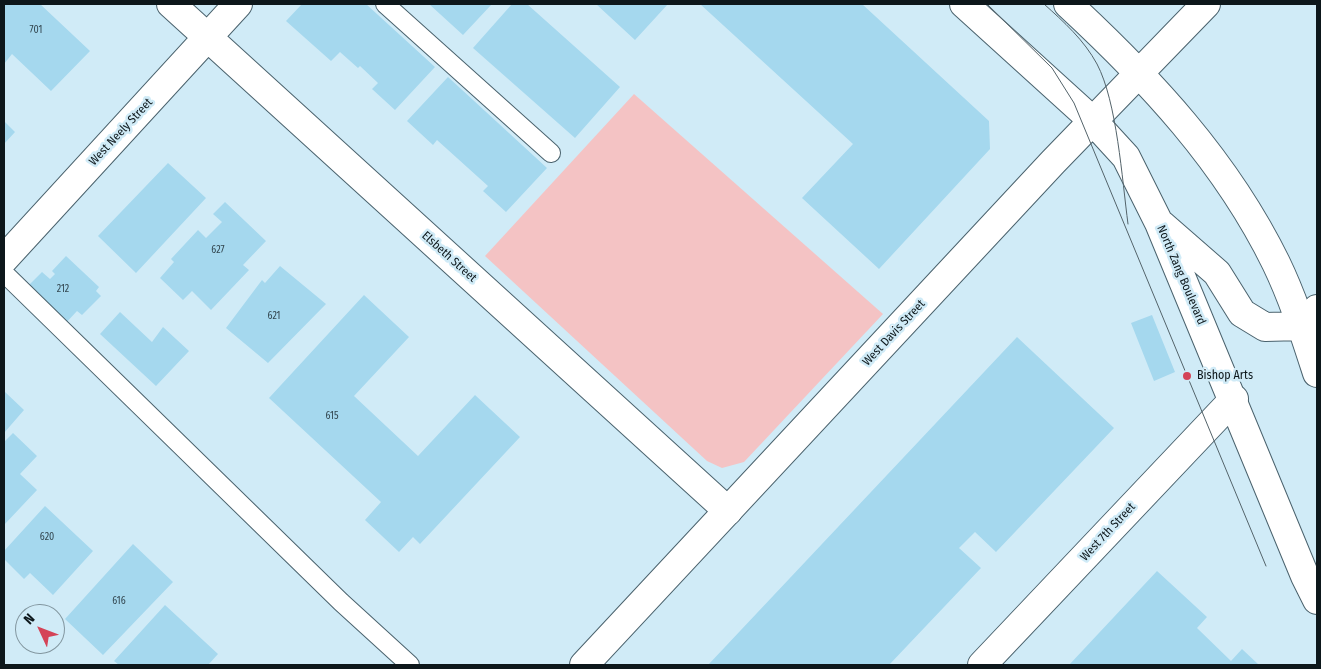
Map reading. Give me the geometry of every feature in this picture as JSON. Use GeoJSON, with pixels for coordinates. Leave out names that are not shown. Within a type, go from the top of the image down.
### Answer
{"type":"FeatureCollection","features":[{"type":"Feature","properties":{"kind":"main road","name":"Elsbeth Street"},"geometry":{"type":"LineString","coordinates":[[171,4],[728,511]]}},
{"type":"Feature","properties":{"kind":"main road","name":"West Neely Street"},"geometry":{"type":"LineString","coordinates":[[4,259],[238,4]]}},
{"type":"Feature","properties":{"kind":"main road","name":"North Zang Boulevard"},"geometry":{"type":"LineString","coordinates":[[964,4],[1093,121],[1126,157],[1159,222],[1234,399],[1305,576],[1317,600]]}},
{"type":"Feature","properties":{"kind":"main road"},"geometry":{"type":"LineString","coordinates":[[1068,4],[1173,108],[1211,158],[1242,204],[1309,317],[1317,374]]}},
{"type":"Feature","properties":{"kind":"main road","name":"West Davis Street"},"geometry":{"type":"LineString","coordinates":[[584,665],[1093,121],[1206,4]]}},
{"type":"Feature","properties":{"kind":"main road"},"geometry":{"type":"LineString","coordinates":[[1159,222],[1217,273],[1242,313],[1264,327],[1309,317]]}},
{"type":"Feature","properties":{"kind":"main road","name":"West 7th Street"},"geometry":{"type":"LineString","coordinates":[[982,665],[1234,399]]}},
{"type":"Feature","properties":{"kind":"lane"},"geometry":{"type":"LineString","coordinates":[[385,4],[551,153]]}},
{"type":"Feature","properties":{"kind":"lane"},"geometry":{"type":"LineString","coordinates":[[4,273],[341,602],[410,665]]}},
{"type":"Feature","properties":{"kind":"shaded area"},"geometry":{"type":"Polygon","coordinates":[[[634,94],[883,314],[744,462],[722,468],[707,461],[485,256],[634,94]]]}},
{"type":"Feature","properties":{"kind":"building"},"geometry":{"type":"Polygon","coordinates":[[[4,4],[40,4],[90,51],[51,91],[12,54],[4,64],[4,4]]]}},
{"type":"Feature","properties":{"kind":"building"},"geometry":{"type":"Polygon","coordinates":[[[302,4],[366,4],[435,67],[395,110],[372,89],[378,83],[360,66],[358,68],[340,52],[331,61],[286,21],[302,4]]]}},
{"type":"Feature","properties":{"kind":"building"},"geometry":{"type":"Polygon","coordinates":[[[429,4],[492,4],[463,35],[429,4]]]}},
{"type":"Feature","properties":{"kind":"building"},"geometry":{"type":"Polygon","coordinates":[[[512,4],[527,4],[620,87],[575,138],[473,48],[512,4]]]}},
{"type":"Feature","properties":{"kind":"building"},"geometry":{"type":"Polygon","coordinates":[[[596,4],[668,4],[635,40],[596,4]]]}},
{"type":"Feature","properties":{"kind":"building"},"geometry":{"type":"Polygon","coordinates":[[[700,4],[862,4],[989,121],[990,149],[879,269],[802,198],[853,144],[700,4]]]}},
{"type":"Feature","properties":{"kind":"building"},"geometry":{"type":"Polygon","coordinates":[[[448,77],[547,168],[506,212],[483,191],[488,186],[437,140],[433,145],[407,121],[448,77]]]}},
{"type":"Feature","properties":{"kind":"building"},"geometry":{"type":"Polygon","coordinates":[[[4,121],[15,132],[4,144],[4,121]]]}},
{"type":"Feature","properties":{"kind":"building"},"geometry":{"type":"Polygon","coordinates":[[[168,163],[206,198],[136,273],[98,236],[168,163]]]}},
{"type":"Feature","properties":{"kind":"building"},"geometry":{"type":"Polygon","coordinates":[[[225,202],[266,241],[243,265],[249,270],[211,310],[192,291],[183,300],[160,278],[174,262],[171,259],[198,230],[206,238],[222,222],[213,214],[225,202]]]}},
{"type":"Feature","properties":{"kind":"building"},"geometry":{"type":"Polygon","coordinates":[[[66,256],[99,287],[96,291],[101,296],[82,315],[77,311],[64,325],[27,287],[42,272],[50,279],[55,274],[52,271],[66,256]]]}},
{"type":"Feature","properties":{"kind":"building"},"geometry":{"type":"Polygon","coordinates":[[[280,266],[326,304],[268,363],[226,328],[262,280],[265,283],[280,266]]]}},
{"type":"Feature","properties":{"kind":"building"},"geometry":{"type":"Polygon","coordinates":[[[364,295],[409,337],[354,396],[418,456],[475,395],[520,437],[420,544],[413,537],[399,552],[365,520],[381,502],[269,398],[364,295]]]}},
{"type":"Feature","properties":{"kind":"building"},"geometry":{"type":"Polygon","coordinates":[[[120,312],[152,342],[163,327],[189,351],[156,386],[100,334],[120,312]]]}},
{"type":"Feature","properties":{"kind":"building"},"geometry":{"type":"Polygon","coordinates":[[[1152,315],[1175,372],[1154,381],[1131,323],[1152,315]]]}},
{"type":"Feature","properties":{"kind":"building"},"geometry":{"type":"Polygon","coordinates":[[[1017,337],[1114,428],[996,552],[975,532],[959,548],[981,568],[889,665],[708,665],[1017,337]]]}},
{"type":"Feature","properties":{"kind":"building"},"geometry":{"type":"Polygon","coordinates":[[[4,391],[24,410],[4,433],[4,391]]]}},
{"type":"Feature","properties":{"kind":"building"},"geometry":{"type":"Polygon","coordinates":[[[13,433],[37,456],[20,474],[37,490],[4,525],[4,442],[13,433]]]}},
{"type":"Feature","properties":{"kind":"building"},"geometry":{"type":"Polygon","coordinates":[[[45,506],[93,551],[53,595],[30,573],[24,579],[4,559],[4,551],[45,506]]]}},
{"type":"Feature","properties":{"kind":"building"},"geometry":{"type":"Polygon","coordinates":[[[133,544],[173,582],[103,655],[65,619],[133,544]]]}},
{"type":"Feature","properties":{"kind":"building"},"geometry":{"type":"Polygon","coordinates":[[[1157,571],[1207,617],[1197,628],[1231,661],[1242,649],[1259,665],[1069,665],[1157,571]]]}},
{"type":"Feature","properties":{"kind":"building"},"geometry":{"type":"Polygon","coordinates":[[[165,605],[218,654],[208,665],[119,665],[114,661],[165,605]]]}},
{"type":"Feature","properties":{"kind":"tram line"},"geometry":{"type":"LineString","coordinates":[[987,4],[1052,68],[1074,103],[1266,566]]}},
{"type":"Feature","properties":{"kind":"tram line"},"geometry":{"type":"LineString","coordinates":[[1044,4],[1080,39],[1097,64],[1104,80],[1118,141],[1128,224]]}},
{"type":"Feature","properties":{"kind":"place","name":"Bishop Arts"},"geometry":{"type":"Point","coordinates":[1187,376]}}]}
